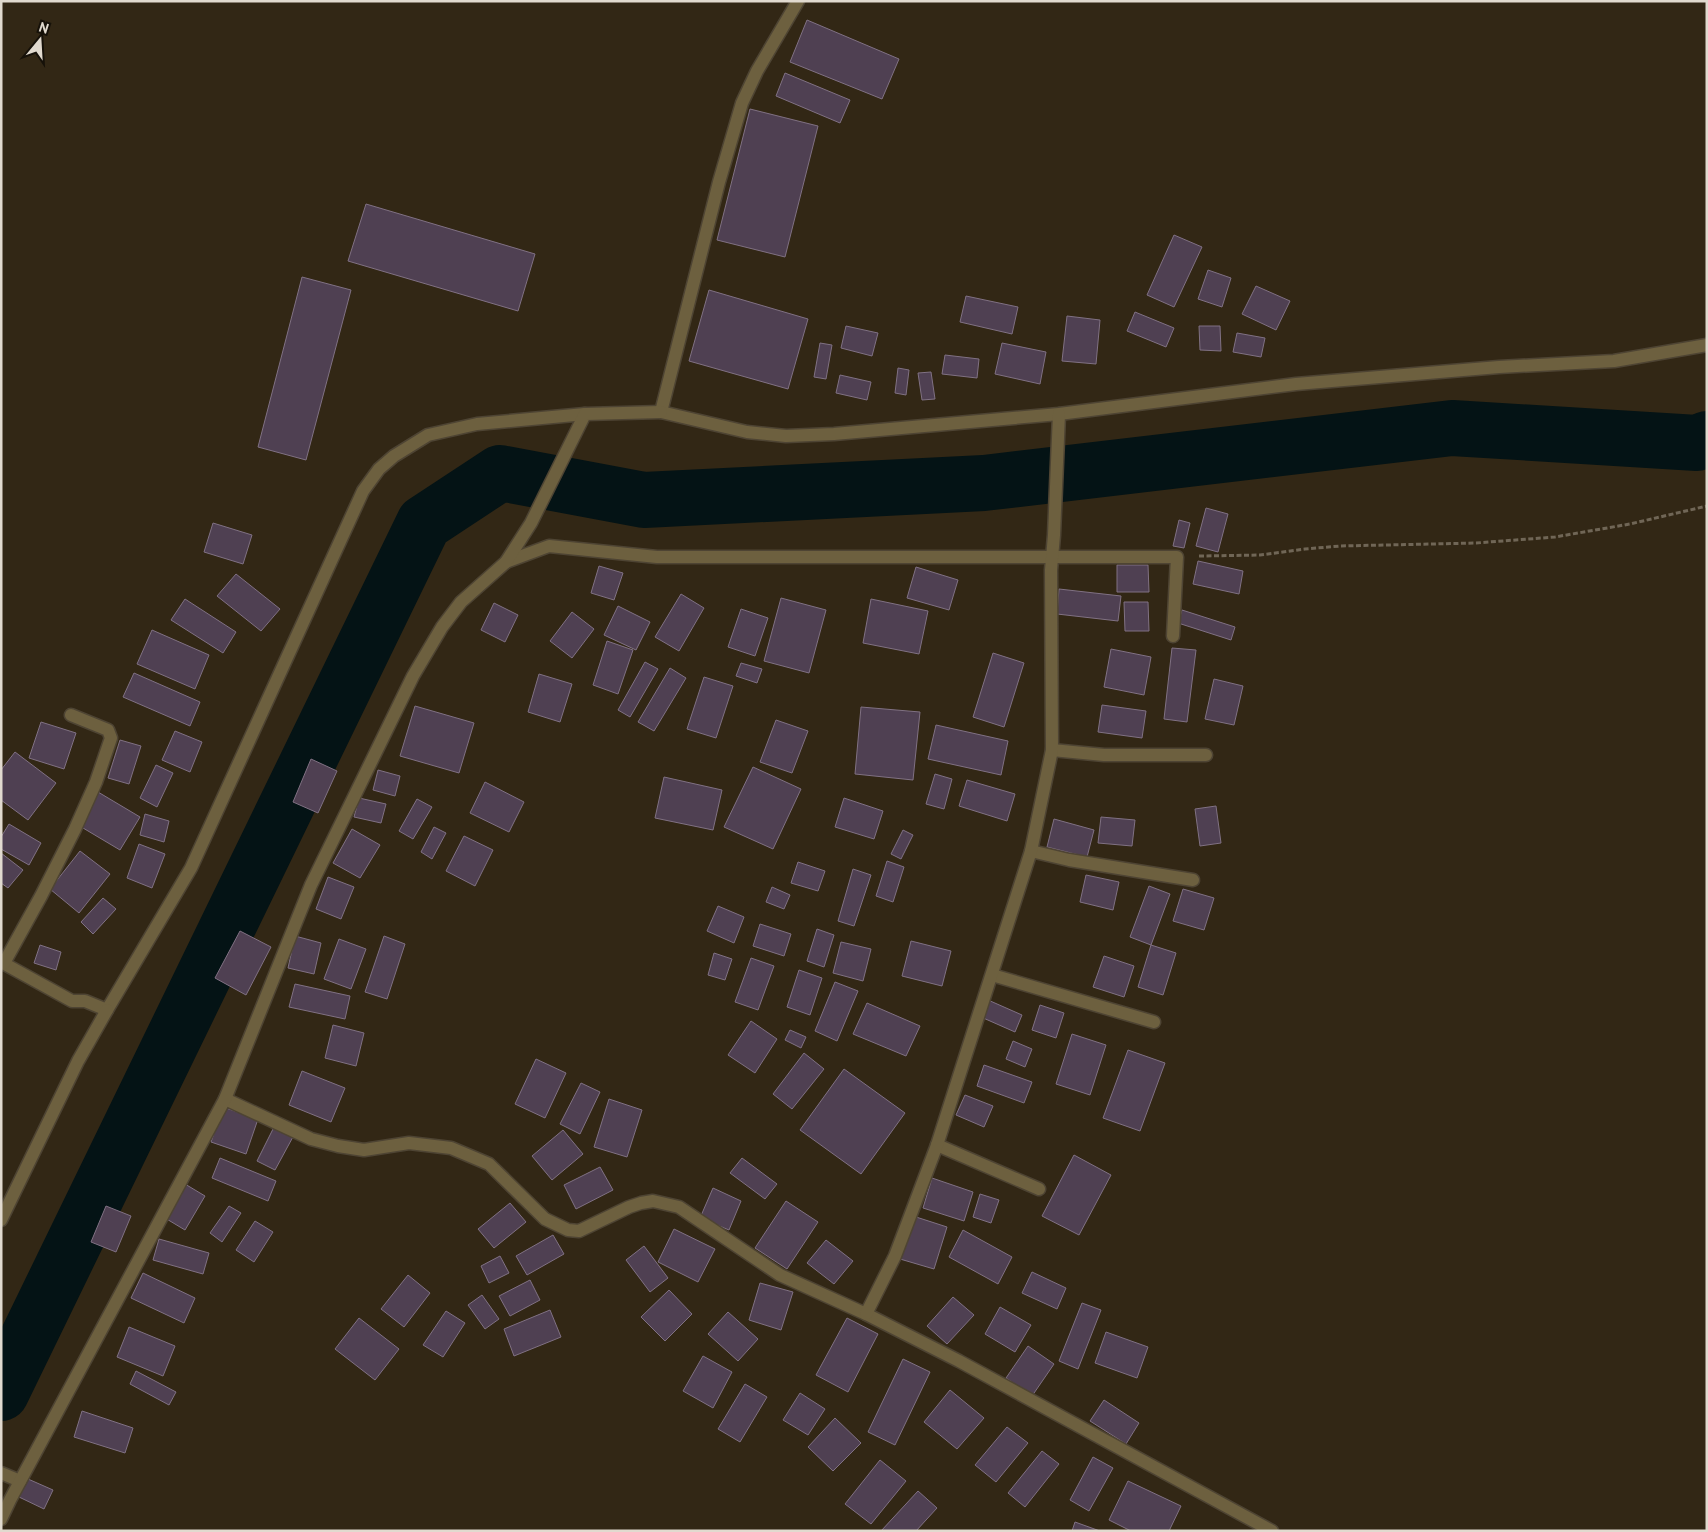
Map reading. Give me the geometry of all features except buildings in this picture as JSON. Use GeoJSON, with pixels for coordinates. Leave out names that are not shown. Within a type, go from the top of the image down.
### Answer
{"type":"FeatureCollection","features":[{"type":"Feature","properties":{"kind":"street"},"geometry":{"type":"LineString","coordinates":[[661,412],[719,182],[740,112],[757,70],[798,1]]}},
{"type":"Feature","properties":{"kind":"street"},"geometry":{"type":"LineString","coordinates":[[1,1220],[78,1061],[191,868],[363,491],[379,469],[394,456],[428,435],[477,424],[586,414],[661,412],[747,432],[786,436],[1059,419],[1296,384],[1499,367],[1614,360],[1707,345]]}},
{"type":"Feature","properties":{"kind":"street"},"geometry":{"type":"LineString","coordinates":[[1,1519],[225,1100],[311,885],[413,676],[442,627],[461,602],[506,562],[531,522],[586,414]]}},
{"type":"Feature","properties":{"kind":"street"},"geometry":{"type":"LineString","coordinates":[[866,1314],[896,1256],[937,1145],[1031,851],[1052,750],[1051,557],[1054,535],[1059,419]]}},
{"type":"Feature","properties":{"kind":"street"},"geometry":{"type":"LineString","coordinates":[[506,562],[549,546],[657,556],[1177,557],[1173,636]]}},
{"type":"Feature","properties":{"kind":"street"},"geometry":{"type":"LineString","coordinates":[[71,715],[108,730],[111,738],[96,782],[75,828],[41,896],[3,962],[72,1000],[85,1001],[107,1010]]}},
{"type":"Feature","properties":{"kind":"street"},"geometry":{"type":"LineString","coordinates":[[1052,750],[1104,756],[1206,755]]}},
{"type":"Feature","properties":{"kind":"street"},"geometry":{"type":"LineString","coordinates":[[1031,851],[1070,860],[1193,880]]}},
{"type":"Feature","properties":{"kind":"street"},"geometry":{"type":"LineString","coordinates":[[992,975],[1154,1022]]}},
{"type":"Feature","properties":{"kind":"street"},"geometry":{"type":"LineString","coordinates":[[225,1100],[311,1139],[338,1146],[364,1150],[409,1143],[452,1148],[489,1164],[545,1219],[568,1230],[579,1231],[629,1206],[641,1203],[653,1201],[679,1206],[780,1275],[866,1314],[958,1360],[1272,1531]]}},
{"type":"Feature","properties":{"kind":"street"},"geometry":{"type":"LineString","coordinates":[[937,1145],[1039,1189]]}},
{"type":"Feature","properties":{"kind":"street"},"geometry":{"type":"LineString","coordinates":[[1,1473],[20,1481]]}},
{"type":"Feature","properties":{"kind":"path"},"geometry":{"type":"LineString","coordinates":[[1177,557],[1260,555],[1340,546],[1476,543],[1555,537],[1630,524],[1707,506]]}},
{"type":"Feature","properties":{"kind":"waterway"},"geometry":{"type":"LineString","coordinates":[[1,1393],[424,523],[500,473],[644,500],[984,483],[1452,428],[1697,443],[1707,439]]}}]}
